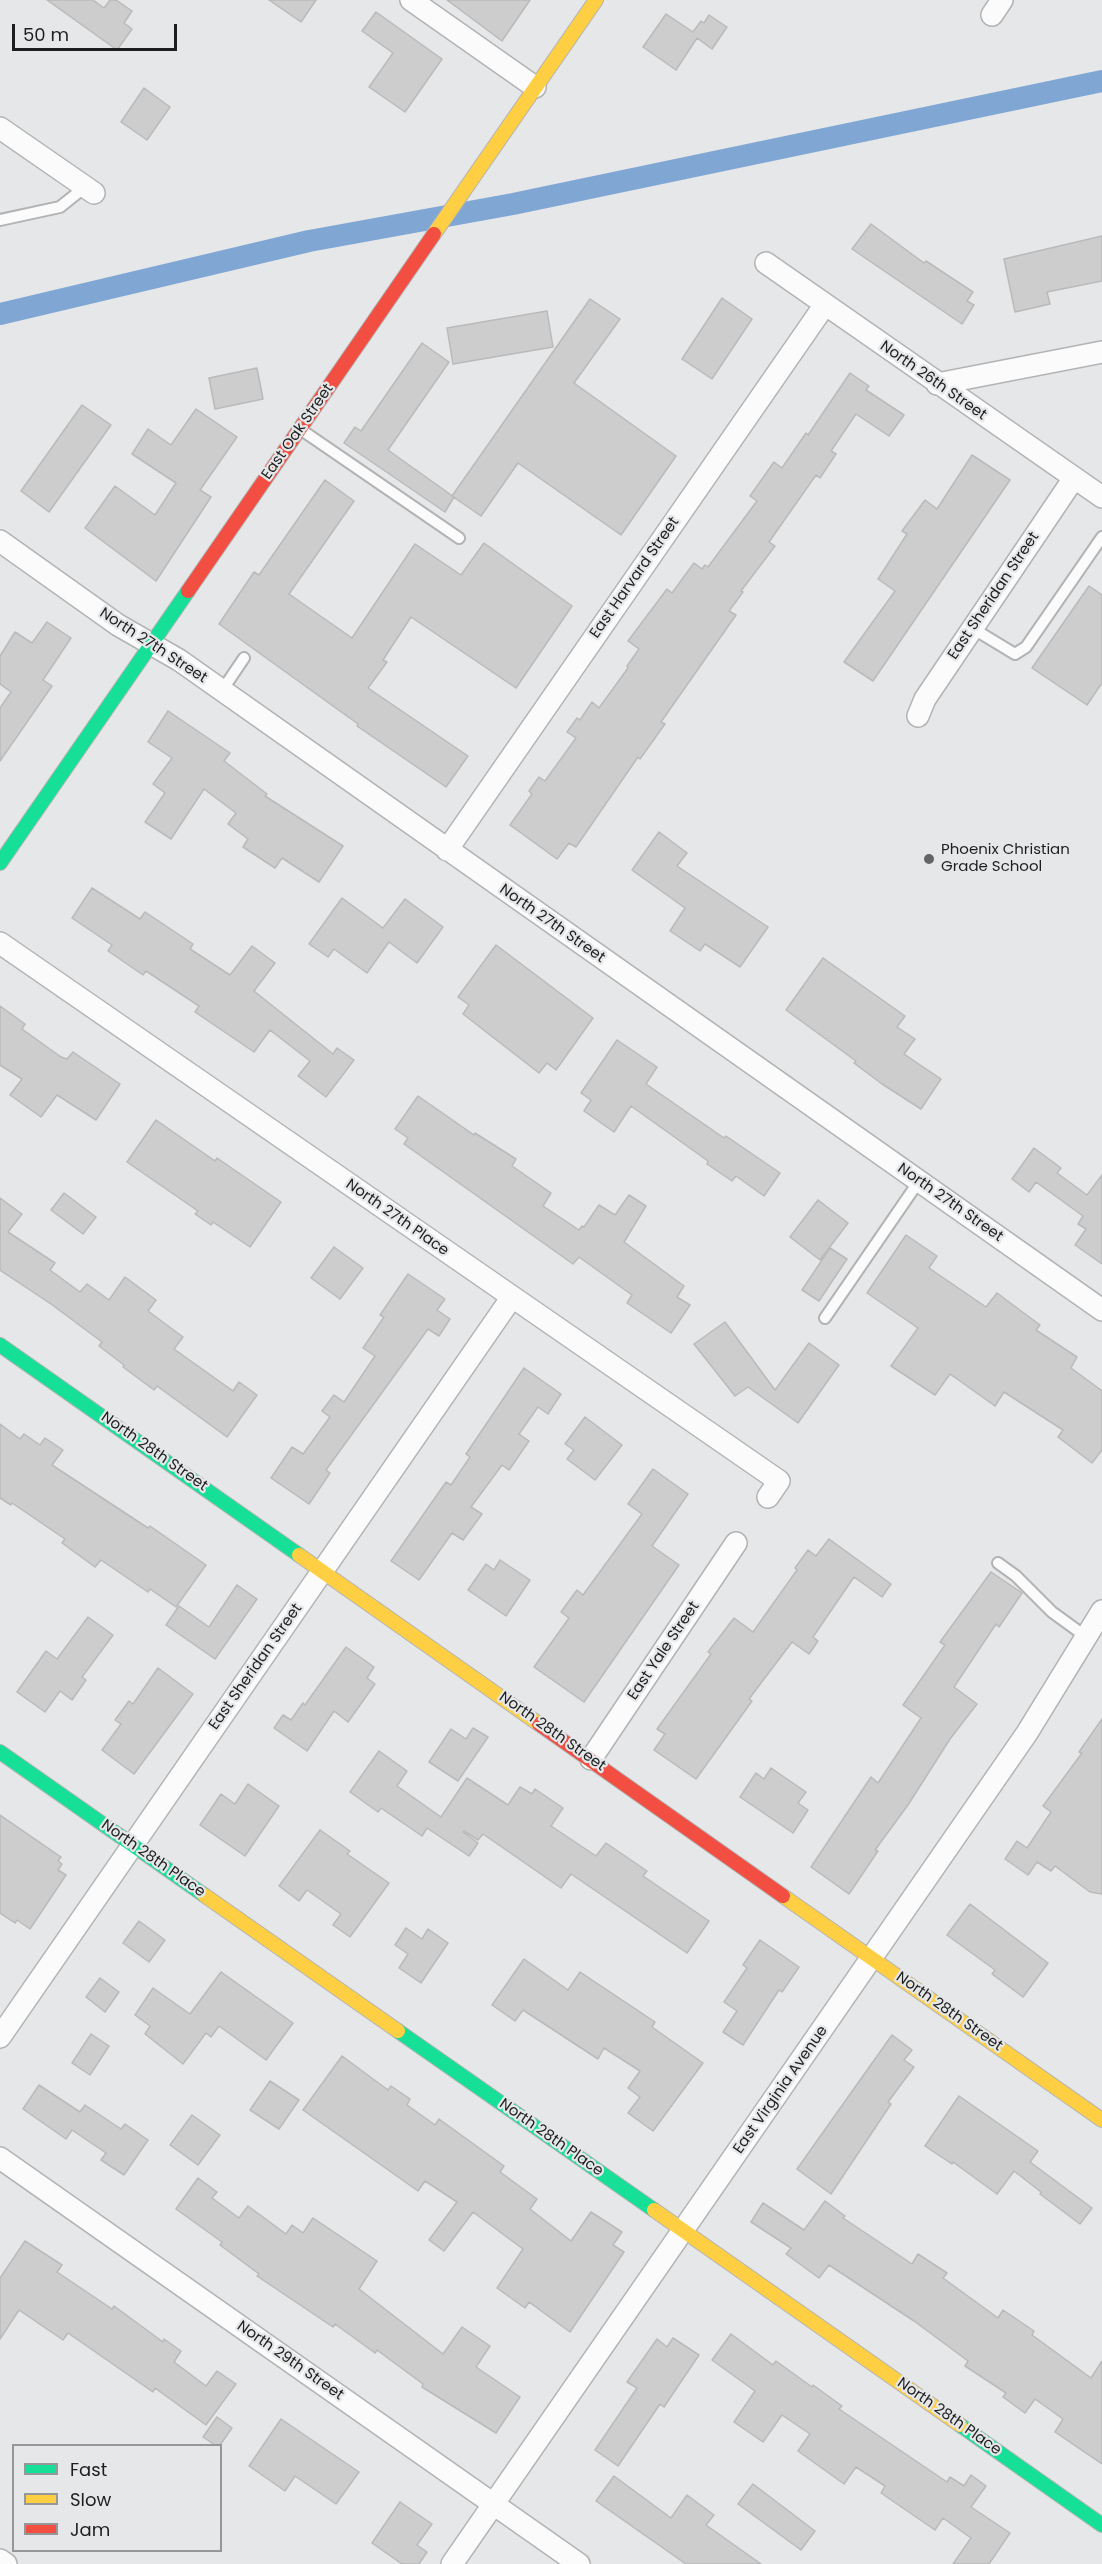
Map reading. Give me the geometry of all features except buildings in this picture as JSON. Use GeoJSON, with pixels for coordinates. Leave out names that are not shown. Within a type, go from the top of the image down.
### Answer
{"type":"FeatureCollection","features":[{"type":"Feature","properties":{"kind":"street"},"geometry":{"type":"LineString","coordinates":[[411,0],[535,87]]}},
{"type":"Feature","properties":{"kind":"street","name":"East Oak Street"},"geometry":{"type":"LineString","coordinates":[[0,863],[596,0]]}},
{"type":"Feature","properties":{"kind":"street"},"geometry":{"type":"LineString","coordinates":[[0,128],[89,190]]}},
{"type":"Feature","properties":{"kind":"street","name":"North 26th Street"},"geometry":{"type":"LineString","coordinates":[[765,263],[1102,497]]}},
{"type":"Feature","properties":{"kind":"street","name":"East Harvard Street"},"geometry":{"type":"LineString","coordinates":[[447,850],[824,306]]}},
{"type":"Feature","properties":{"kind":"street"},"geometry":{"type":"LineString","coordinates":[[937,384],[1102,352]]}},
{"type":"Feature","properties":{"kind":"street","name":"East Sheridan Street"},"geometry":{"type":"LineString","coordinates":[[918,716],[925,699],[1074,478]]}},
{"type":"Feature","properties":{"kind":"street","name":"North 27th Street"},"geometry":{"type":"LineString","coordinates":[[0,541],[118,625],[179,660],[221,692],[1102,1310]]}},
{"type":"Feature","properties":{"kind":"street","name":"North 27th Place"},"geometry":{"type":"LineString","coordinates":[[0,943],[779,1481],[768,1497]]}},
{"type":"Feature","properties":{"kind":"street","name":"East Sheridan Street"},"geometry":{"type":"LineString","coordinates":[[0,2037],[512,1297]]}},
{"type":"Feature","properties":{"kind":"street","name":"North 28th Street"},"geometry":{"type":"LineString","coordinates":[[0,1345],[1102,2120]]}},
{"type":"Feature","properties":{"kind":"street","name":"East Yale Street"},"geometry":{"type":"LineString","coordinates":[[591,1760],[736,1543]]}},
{"type":"Feature","properties":{"kind":"street","name":"East Virginia Avenue"},"geometry":{"type":"LineString","coordinates":[[452,2564],[873,1958],[954,1835],[1026,1733],[1085,1636],[1101,1614]]}},
{"type":"Feature","properties":{"kind":"street","name":"North 28th Place"},"geometry":{"type":"LineString","coordinates":[[0,1752],[1102,2524]]}},
{"type":"Feature","properties":{"kind":"street","name":"North 29th Street"},"geometry":{"type":"LineString","coordinates":[[0,2158],[579,2564]]}},
{"type":"Feature","properties":{"kind":"street"},"geometry":{"type":"LineString","coordinates":[[0,2560],[6,2564]]}},
{"type":"Feature","properties":{"kind":"lane"},"geometry":{"type":"LineString","coordinates":[[0,220],[60,207],[89,190]]}},
{"type":"Feature","properties":{"kind":"lane"},"geometry":{"type":"LineString","coordinates":[[300,429],[459,538]]}},
{"type":"Feature","properties":{"kind":"lane"},"geometry":{"type":"LineString","coordinates":[[972,628],[1015,654],[1026,648],[1102,537]]}},
{"type":"Feature","properties":{"kind":"lane"},"geometry":{"type":"LineString","coordinates":[[221,692],[244,658]]}},
{"type":"Feature","properties":{"kind":"lane"},"geometry":{"type":"LineString","coordinates":[[825,1318],[919,1181]]}},
{"type":"Feature","properties":{"kind":"lane"},"geometry":{"type":"LineString","coordinates":[[998,1563],[1016,1576],[1052,1612],[1085,1636]]}},
{"type":"Feature","properties":{"kind":"waterway"},"geometry":{"type":"LineString","coordinates":[[0,314],[309,241],[513,204],[1102,81]]}},
{"type":"Feature","properties":{"kind":"traffic: fast"},"geometry":{"type":"LineString","coordinates":[[0,863],[188,591]]}},
{"type":"Feature","properties":{"kind":"traffic: fast"},"geometry":{"type":"LineString","coordinates":[[0,1345],[299,1555]]}},
{"type":"Feature","properties":{"kind":"traffic: fast"},"geometry":{"type":"LineString","coordinates":[[0,1752],[204,1895]]}},
{"type":"Feature","properties":{"kind":"traffic: fast"},"geometry":{"type":"LineString","coordinates":[[398,2031],[654,2210]]}},
{"type":"Feature","properties":{"kind":"traffic: fast"},"geometry":{"type":"LineString","coordinates":[[960,2425],[1102,2525]]}},
{"type":"Feature","properties":{"kind":"traffic: slow"},"geometry":{"type":"LineString","coordinates":[[434,234],[596,0]]}},
{"type":"Feature","properties":{"kind":"traffic: slow"},"geometry":{"type":"LineString","coordinates":[[299,1555],[539,1724]]}},
{"type":"Feature","properties":{"kind":"traffic: slow"},"geometry":{"type":"LineString","coordinates":[[204,1895],[398,2031]]}},
{"type":"Feature","properties":{"kind":"traffic: slow"},"geometry":{"type":"LineString","coordinates":[[783,1896],[1102,2120]]}},
{"type":"Feature","properties":{"kind":"traffic: slow"},"geometry":{"type":"LineString","coordinates":[[654,2210],[960,2425]]}},
{"type":"Feature","properties":{"kind":"traffic: jam"},"geometry":{"type":"LineString","coordinates":[[188,591],[434,234]]}},
{"type":"Feature","properties":{"kind":"traffic: jam"},"geometry":{"type":"LineString","coordinates":[[539,1724],[783,1896]]}},
{"type":"Feature","properties":{"kind":"place","name":"Phoenix Christian Grade School"},"geometry":{"type":"Point","coordinates":[929,859]}}]}
